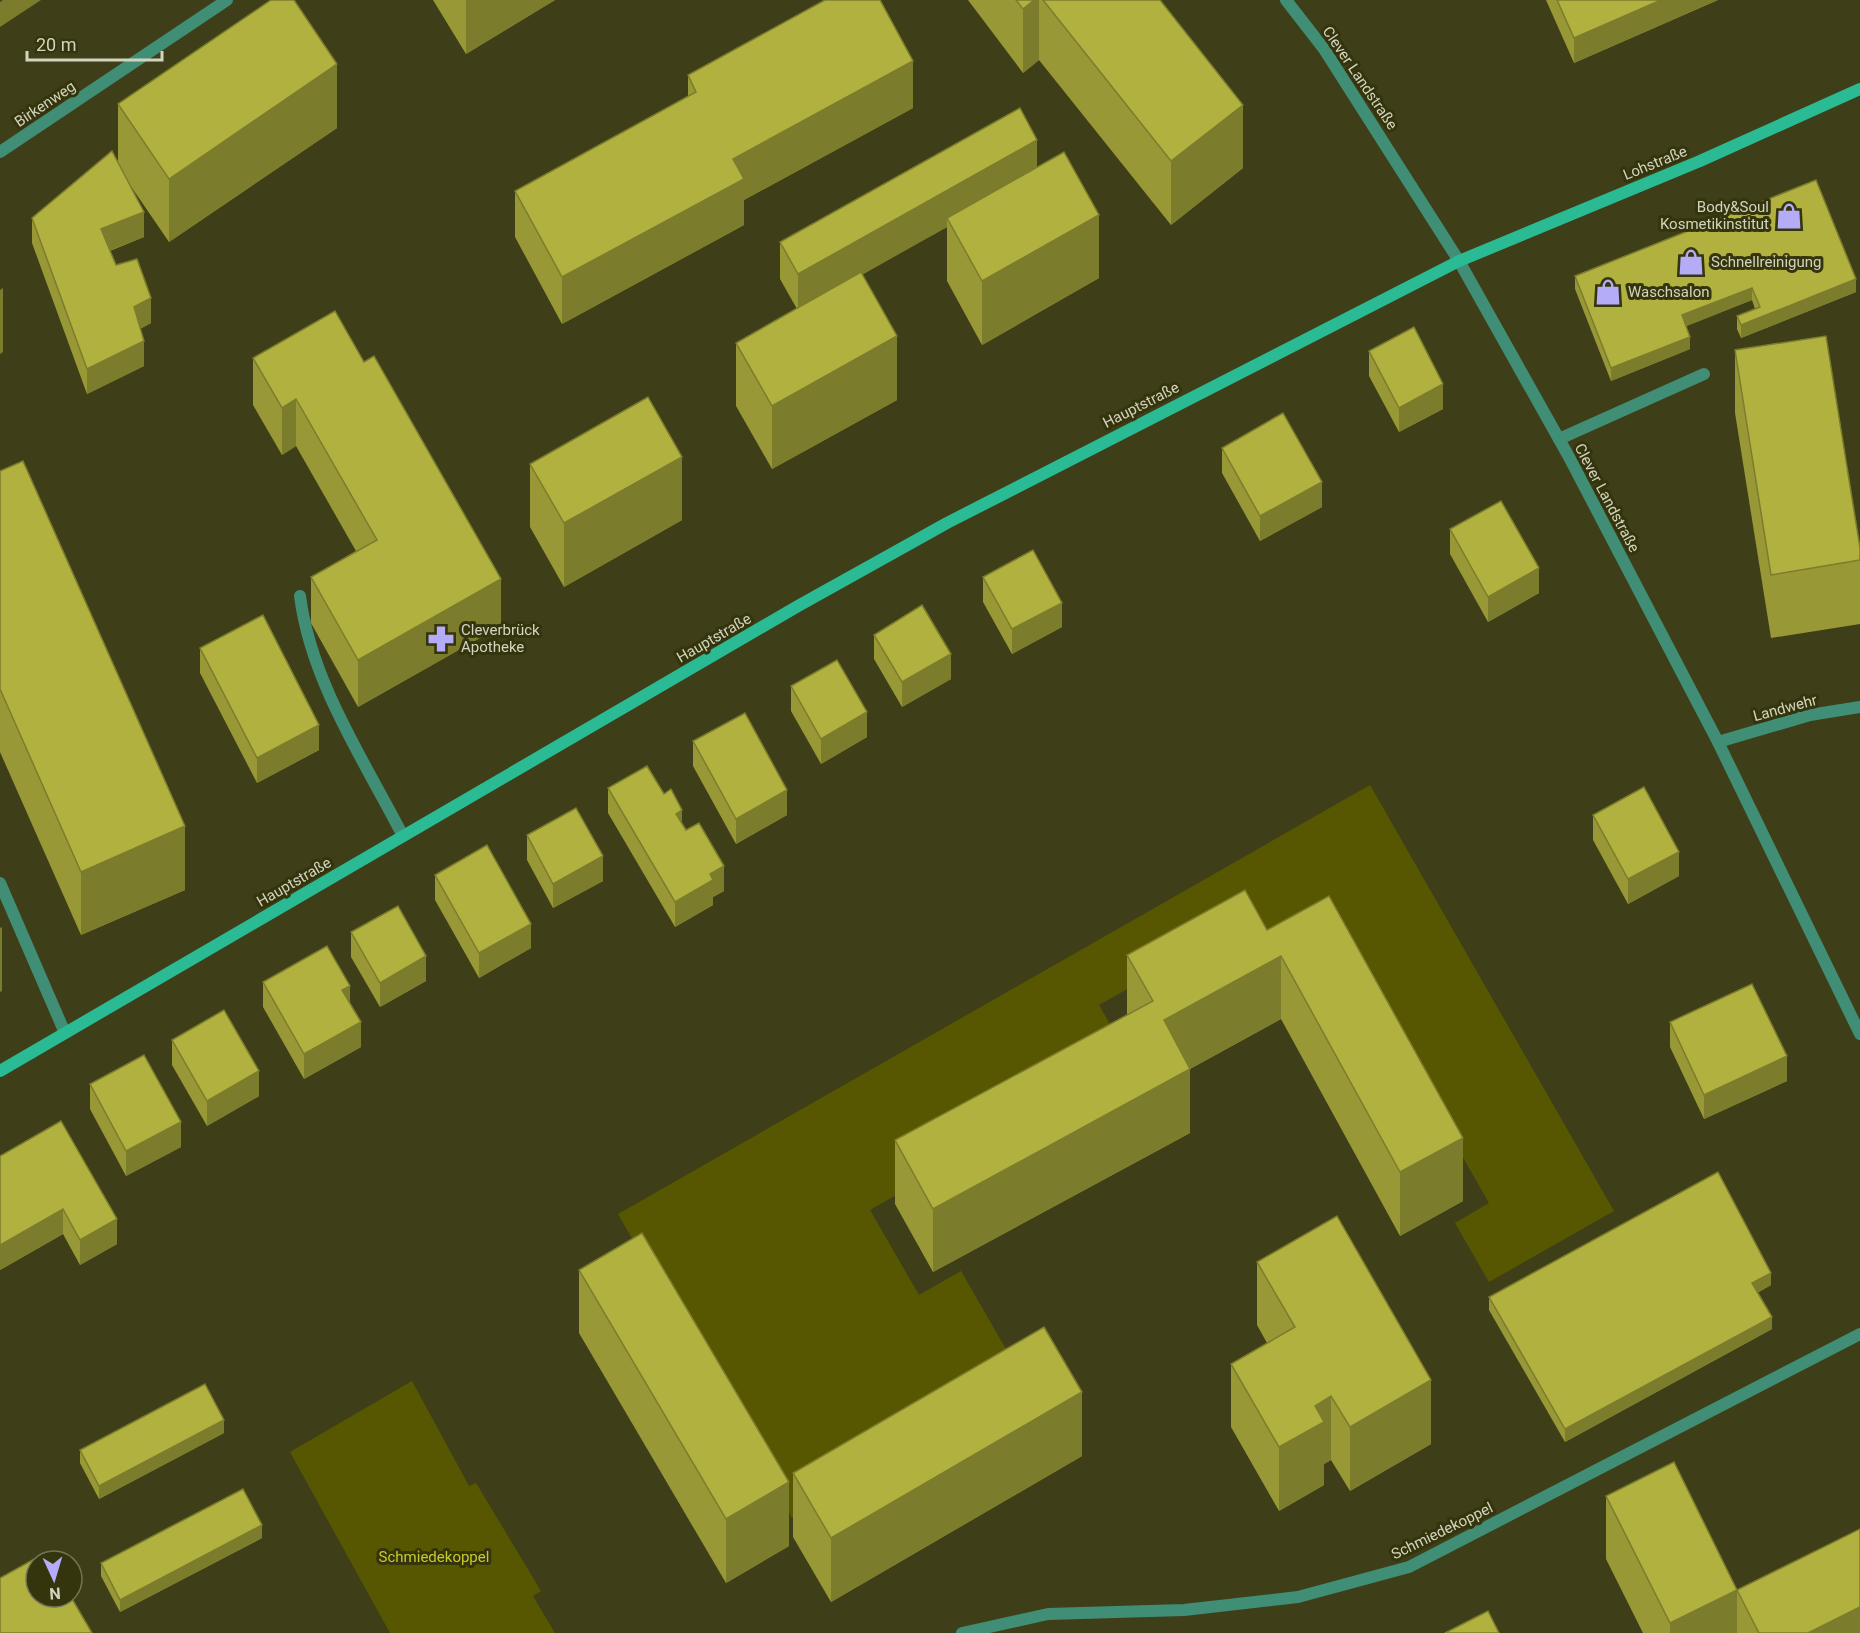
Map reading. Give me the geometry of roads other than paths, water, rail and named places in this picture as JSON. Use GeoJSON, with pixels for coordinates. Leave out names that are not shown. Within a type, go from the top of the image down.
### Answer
{"type":"FeatureCollection","features":[{"type":"Feature","properties":{"kind":"main road","name":"Lohstraße"},"geometry":{"type":"LineString","coordinates":[[1459,261],[1700,161],[1860,89]]}},
{"type":"Feature","properties":{"kind":"main road","name":"Hauptstraße"},"geometry":{"type":"LineString","coordinates":[[0,1071],[946,523],[1459,261]]}},
{"type":"Feature","properties":{"kind":"street","name":"Birkenweg"},"geometry":{"type":"LineString","coordinates":[[0,152],[227,0]]}},
{"type":"Feature","properties":{"kind":"street","name":"Clever Landstraße"},"geometry":{"type":"LineString","coordinates":[[1286,0],[1330,58],[1459,261],[1559,439],[1718,742],[1860,1034]]}},
{"type":"Feature","properties":{"kind":"street"},"geometry":{"type":"LineString","coordinates":[[1559,439],[1704,374]]}},
{"type":"Feature","properties":{"kind":"street"},"geometry":{"type":"LineString","coordinates":[[300,596],[304,630],[321,675],[403,836]]}},
{"type":"Feature","properties":{"kind":"street","name":"Landwehr"},"geometry":{"type":"LineString","coordinates":[[1718,742],[1810,715],[1860,707]]}},
{"type":"Feature","properties":{"kind":"street"},"geometry":{"type":"LineString","coordinates":[[0,883],[65,1033]]}},
{"type":"Feature","properties":{"kind":"street","name":"Schmiedekoppel"},"geometry":{"type":"LineString","coordinates":[[962,1633],[1048,1614],[1184,1610],[1298,1597],[1409,1567],[1860,1334]]}},
{"type":"Feature","properties":{"kind":"place","name":"Body&Soul Kosmetikinstitut"},"geometry":{"type":"Point","coordinates":[1789,216]}},
{"type":"Feature","properties":{"kind":"place","name":"Schnellreinigung"},"geometry":{"type":"Point","coordinates":[1691,262]}},
{"type":"Feature","properties":{"kind":"place","name":"Waschsalon"},"geometry":{"type":"Point","coordinates":[1608,292]}},
{"type":"Feature","properties":{"kind":"place","name":"Cleverbrück Apotheke"},"geometry":{"type":"Point","coordinates":[441,639]}}]}
